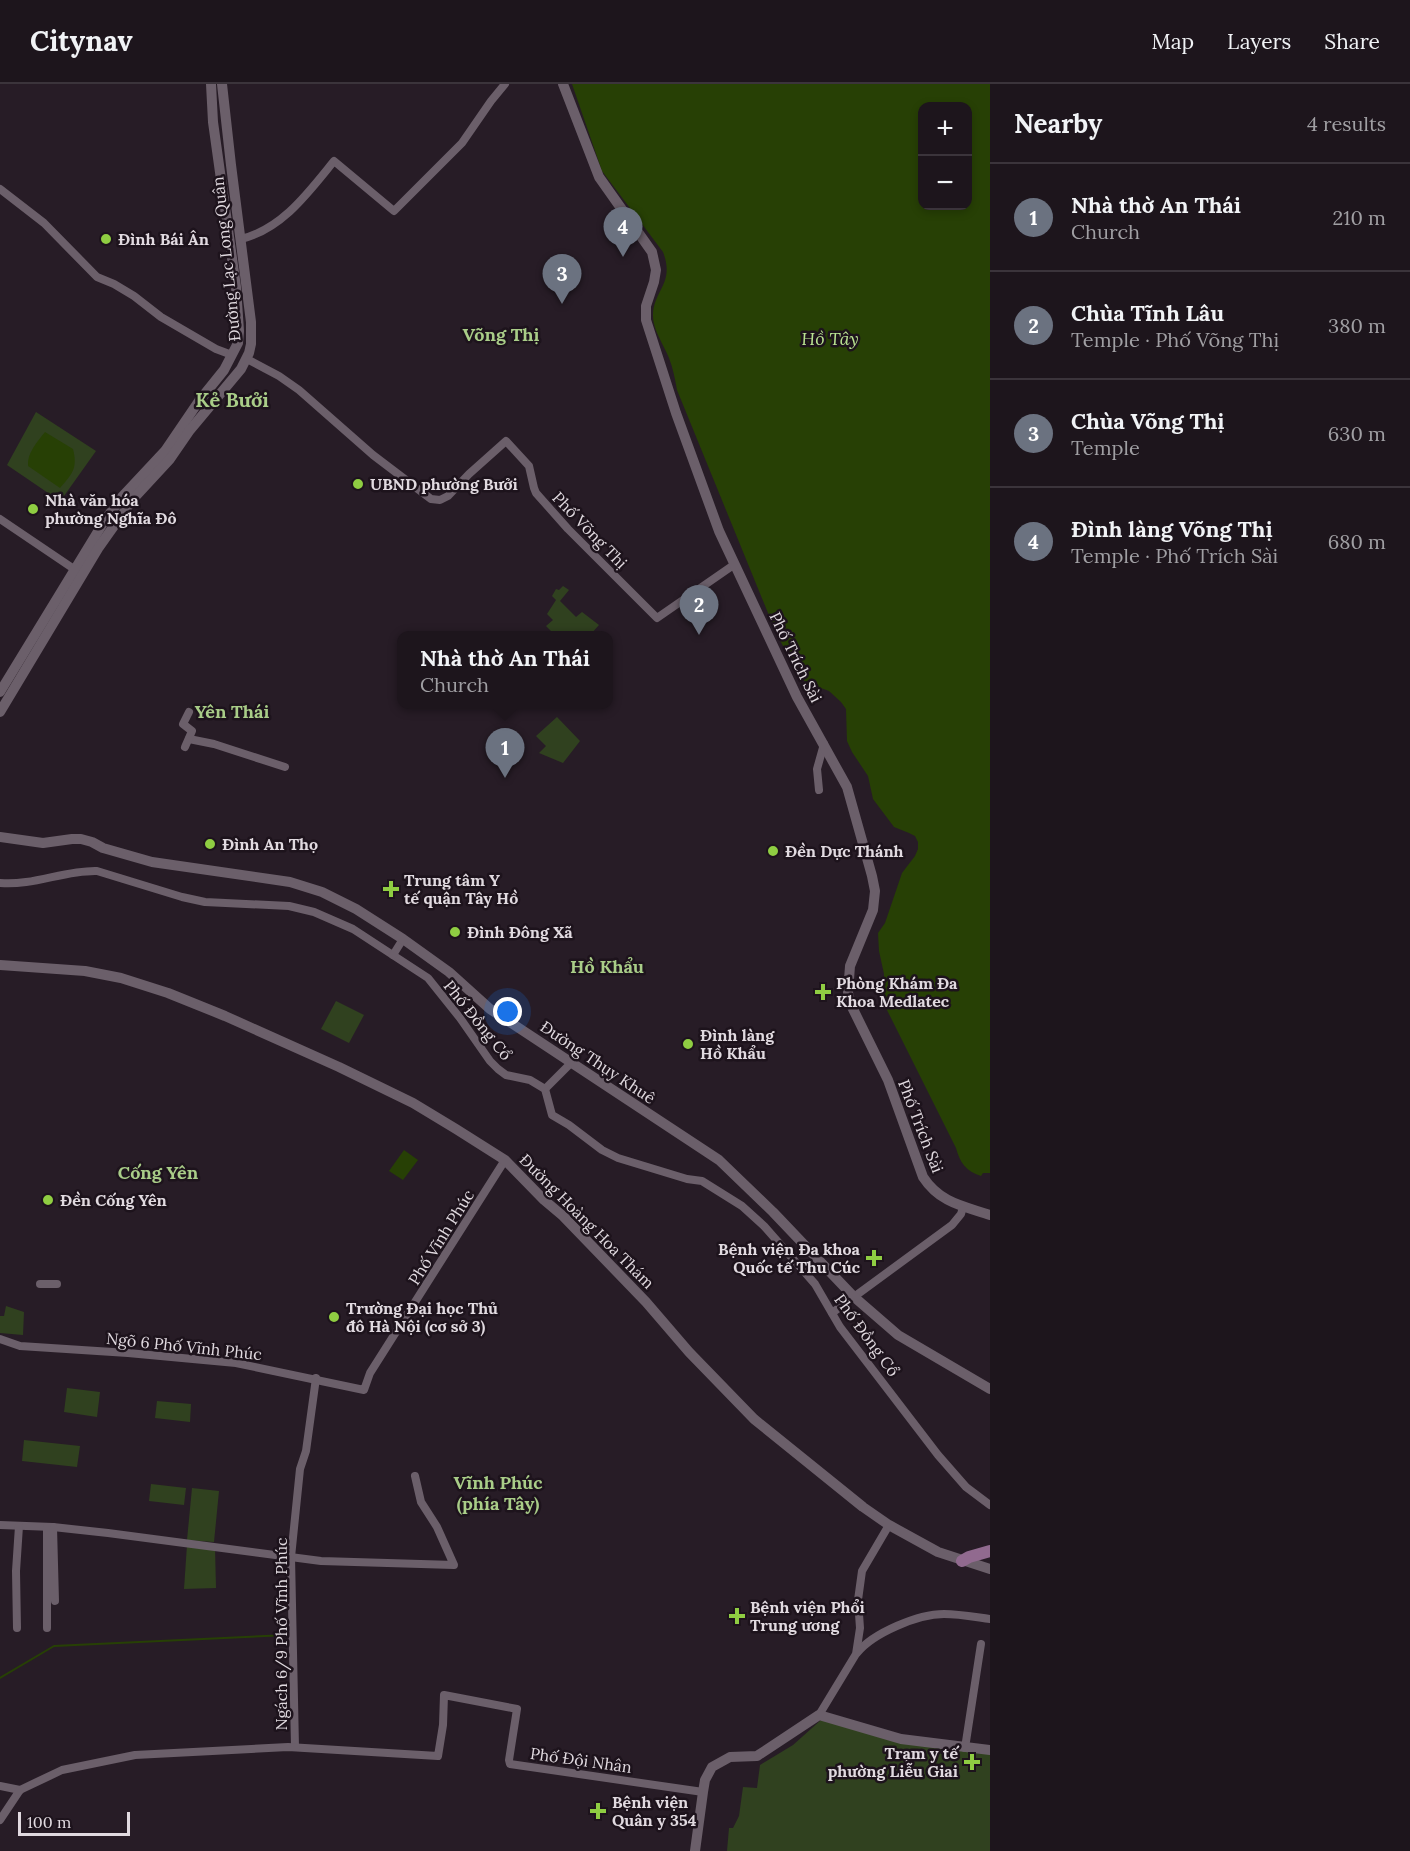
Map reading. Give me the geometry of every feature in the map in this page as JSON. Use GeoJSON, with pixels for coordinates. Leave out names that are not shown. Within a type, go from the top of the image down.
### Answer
{"type":"FeatureCollection","features":[{"type":"Feature","properties":{"kind":"main road","name":"Đường Lạc Long Quân"},"geometry":{"type":"LineString","coordinates":[[0,692],[54,611],[122,497],[158,466],[229,385],[247,359],[251,344],[251,322],[241,239],[232,219],[213,122],[211,84]]}},
{"type":"Feature","properties":{"kind":"main road","name":"Đường Lạc Long Quân"},"geometry":{"type":"LineString","coordinates":[[158,466],[165,451],[199,401],[224,370],[238,343],[222,84]]}},
{"type":"Feature","properties":{"kind":"main road","name":"Phố Trích Sài"},"geometry":{"type":"LineString","coordinates":[[563,84],[599,177],[652,252],[656,270],[645,312],[649,331],[715,520],[796,697],[847,787],[875,891],[873,910],[850,966],[849,1000],[891,1086],[928,1186],[942,1198],[990,1215]]}},
{"type":"Feature","properties":{"kind":"main road","name":"Đường Lạc Long Quân"},"geometry":{"type":"LineString","coordinates":[[0,712],[74,569],[95,545]]}},
{"type":"Feature","properties":{"kind":"main road","name":"Đường Thụy Khuê"},"geometry":{"type":"LineString","coordinates":[[0,837],[43,843],[81,839],[152,862],[305,886],[338,899],[403,939],[449,972],[490,1009],[719,1160],[773,1212],[853,1296],[898,1335],[990,1389]]}},
{"type":"Feature","properties":{"kind":"main road","name":"Đường Hoàng Hoa Thám"},"geometry":{"type":"LineString","coordinates":[[0,964],[94,972],[168,993],[225,1016],[413,1103],[505,1160],[586,1239],[753,1419],[856,1502],[889,1525],[938,1552],[990,1569]]}},
{"type":"Feature","properties":{"kind":"main road"},"geometry":{"type":"LineString","coordinates":[[962,1561],[990,1551]]}},
{"type":"Feature","properties":{"kind":"main road"},"geometry":{"type":"LineString","coordinates":[[695,1851],[705,1779],[712,1767],[730,1756],[757,1756],[819,1716],[901,1739],[990,1750]]}},
{"type":"Feature","properties":{"kind":"street"},"geometry":{"type":"LineString","coordinates":[[241,239],[252,237],[282,220],[334,161],[394,211],[462,143],[491,101],[506,84]]}},
{"type":"Feature","properties":{"kind":"street"},"geometry":{"type":"LineString","coordinates":[[0,189],[44,223],[97,277],[134,296],[169,321],[216,349],[232,355]]}},
{"type":"Feature","properties":{"kind":"street","name":"Phố Võng Thị"},"geometry":{"type":"LineString","coordinates":[[247,359],[299,390],[373,455],[431,500],[440,500],[448,496],[506,441],[529,466],[536,493],[568,529],[657,618],[735,564]]}},
{"type":"Feature","properties":{"kind":"street"},"geometry":{"type":"LineString","coordinates":[[0,519],[74,569]]}},
{"type":"Feature","properties":{"kind":"street"},"geometry":{"type":"LineString","coordinates":[[189,712],[183,724],[192,731],[187,743],[214,744],[285,767]]}},
{"type":"Feature","properties":{"kind":"street"},"geometry":{"type":"LineString","coordinates":[[819,790],[817,769],[824,744]]}},
{"type":"Feature","properties":{"kind":"street","name":"Phố Đồng Cổ"},"geometry":{"type":"LineString","coordinates":[[0,883],[22,882],[83,870],[97,870],[205,902],[289,906],[314,912],[353,929],[428,978],[498,1069],[506,1075],[530,1080],[545,1089],[552,1115],[602,1150],[638,1165],[687,1179],[702,1180],[742,1206],[793,1257],[938,1455],[966,1487],[990,1505]]}},
{"type":"Feature","properties":{"kind":"street"},"geometry":{"type":"LineString","coordinates":[[393,955],[403,939]]}},
{"type":"Feature","properties":{"kind":"street"},"geometry":{"type":"LineString","coordinates":[[545,1089],[572,1062]]}},
{"type":"Feature","properties":{"kind":"street","name":"Phố Vĩnh Phúc"},"geometry":{"type":"LineString","coordinates":[[364,1390],[370,1373],[505,1160]]}},
{"type":"Feature","properties":{"kind":"street"},"geometry":{"type":"LineString","coordinates":[[832,1313],[952,1225],[961,1214],[963,1207]]}},
{"type":"Feature","properties":{"kind":"street"},"geometry":{"type":"LineString","coordinates":[[40,1284],[57,1284]]}},
{"type":"Feature","properties":{"kind":"street","name":"Ngõ 6 Phố Vĩnh Phúc"},"geometry":{"type":"LineString","coordinates":[[2,1340],[20,1346],[229,1362],[316,1378],[364,1390]]}},
{"type":"Feature","properties":{"kind":"street","name":"Ngách 6/9 Phố Vĩnh Phúc"},"geometry":{"type":"LineString","coordinates":[[295,1747],[291,1557],[300,1469],[306,1451],[316,1378]]}},
{"type":"Feature","properties":{"kind":"street"},"geometry":{"type":"LineString","coordinates":[[0,1525],[50,1527],[340,1562],[454,1565],[437,1527],[421,1502],[415,1476]]}},
{"type":"Feature","properties":{"kind":"street"},"geometry":{"type":"LineString","coordinates":[[856,1654],[860,1628],[858,1600],[862,1571],[889,1525]]}},
{"type":"Feature","properties":{"kind":"street"},"geometry":{"type":"LineString","coordinates":[[17,1628],[18,1526]]}},
{"type":"Feature","properties":{"kind":"street"},"geometry":{"type":"LineString","coordinates":[[50,1527],[55,1601]]}},
{"type":"Feature","properties":{"kind":"street"},"geometry":{"type":"LineString","coordinates":[[47,1628],[50,1527]]}},
{"type":"Feature","properties":{"kind":"street"},"geometry":{"type":"LineString","coordinates":[[819,1716],[856,1654],[864,1644],[884,1632],[929,1615],[949,1614],[990,1619]]}},
{"type":"Feature","properties":{"kind":"street"},"geometry":{"type":"LineString","coordinates":[[965,1748],[981,1644]]}},
{"type":"Feature","properties":{"kind":"street","name":"Phố Đội Nhân"},"geometry":{"type":"LineString","coordinates":[[295,1747],[438,1756],[444,1695],[517,1709],[510,1764],[703,1792]]}},
{"type":"Feature","properties":{"kind":"street"},"geometry":{"type":"LineString","coordinates":[[0,1820],[20,1790],[62,1770],[135,1755],[295,1747]]}},
{"type":"Feature","properties":{"kind":"street"},"geometry":{"type":"LineString","coordinates":[[0,1786],[20,1790]]}},
{"type":"Feature","properties":{"kind":"shaded area"},"geometry":{"type":"Polygon","coordinates":[[[36,412],[96,451],[64,496],[60,494],[57,499],[7,465],[36,412]]]}},
{"type":"Feature","properties":{"kind":"shaded area"},"geometry":{"type":"Polygon","coordinates":[[[563,586],[569,590],[560,601],[576,617],[582,612],[599,625],[594,631],[551,631],[546,626],[553,620],[547,614],[556,600],[552,596],[556,589],[559,590],[563,586]]]}},
{"type":"Feature","properties":{"kind":"shaded area"},"geometry":{"type":"Polygon","coordinates":[[[557,717],[580,741],[563,763],[539,753],[546,746],[536,736],[557,717]]]}},
{"type":"Feature","properties":{"kind":"shaded area"},"geometry":{"type":"Polygon","coordinates":[[[336,1001],[364,1015],[349,1043],[321,1029],[336,1001]]]}},
{"type":"Feature","properties":{"kind":"shaded area"},"geometry":{"type":"Polygon","coordinates":[[[6,1306],[24,1312],[23,1335],[0,1333],[0,1316],[4,1316],[6,1306]]]}},
{"type":"Feature","properties":{"kind":"shaded area"},"geometry":{"type":"Polygon","coordinates":[[[67,1388],[100,1392],[97,1417],[64,1412],[67,1388]]]}},
{"type":"Feature","properties":{"kind":"shaded area"},"geometry":{"type":"Polygon","coordinates":[[[157,1401],[191,1404],[190,1422],[155,1418],[157,1401]]]}},
{"type":"Feature","properties":{"kind":"shaded area"},"geometry":{"type":"Polygon","coordinates":[[[24,1440],[80,1446],[77,1467],[22,1461],[24,1440]]]}},
{"type":"Feature","properties":{"kind":"shaded area"},"geometry":{"type":"Polygon","coordinates":[[[151,1484],[186,1488],[184,1505],[149,1501],[151,1484]]]}},
{"type":"Feature","properties":{"kind":"shaded area"},"geometry":{"type":"Polygon","coordinates":[[[192,1488],[219,1491],[214,1542],[187,1540],[192,1488]]]}},
{"type":"Feature","properties":{"kind":"shaded area"},"geometry":{"type":"Polygon","coordinates":[[[187,1545],[215,1548],[216,1588],[184,1589],[187,1545]]]}},
{"type":"Feature","properties":{"kind":"shaded area"},"geometry":{"type":"Polygon","coordinates":[[[821,1720],[990,1754],[990,1851],[727,1851],[729,1828],[733,1828],[739,1816],[743,1787],[757,1788],[760,1765],[793,1745],[821,1720]]]}},
{"type":"Feature","properties":{"kind":"water","name":"Hồ Tây"},"geometry":{"type":"Polygon","coordinates":[[[572,84],[990,84],[990,1173],[983,1173],[981,1176],[971,1172],[959,1158],[885,1006],[884,974],[878,933],[885,923],[902,873],[915,856],[918,842],[915,836],[894,827],[873,799],[868,776],[847,741],[846,709],[829,691],[807,683],[801,678],[777,635],[677,390],[667,353],[654,325],[654,306],[667,271],[663,252],[602,171],[572,84]]]}},
{"type":"Feature","properties":{"kind":"water"},"geometry":{"type":"Polygon","coordinates":[[[45,432],[73,449],[75,462],[73,471],[60,488],[28,466],[31,452],[45,432]]]}},
{"type":"Feature","properties":{"kind":"water"},"geometry":{"type":"Polygon","coordinates":[[[404,1150],[418,1160],[403,1180],[389,1171],[404,1150]]]}},
{"type":"Feature","properties":{"kind":"waterway"},"geometry":{"type":"LineString","coordinates":[[0,1678],[54,1646],[288,1635]]}},
{"type":"Feature","properties":{"kind":"place","name":"Đình Bái Ân"},"geometry":{"type":"Point","coordinates":[106,239]}},
{"type":"Feature","properties":{"kind":"place","name":"Đình làng Võng Thị"},"geometry":{"type":"Point","coordinates":[623,257]}},
{"type":"Feature","properties":{"kind":"place","name":"Chùa Võng Thị"},"geometry":{"type":"Point","coordinates":[562,304]}},
{"type":"Feature","properties":{"kind":"place","name":"UBND phường Bưởi"},"geometry":{"type":"Point","coordinates":[358,484]}},
{"type":"Feature","properties":{"kind":"place","name":"Nhà văn hóa phường Nghĩa Đô"},"geometry":{"type":"Point","coordinates":[33,509]}},
{"type":"Feature","properties":{"kind":"place","name":"Chùa Tĩnh Lâu"},"geometry":{"type":"Point","coordinates":[699,635]}},
{"type":"Feature","properties":{"kind":"place","name":"Nhà thờ An Thái"},"geometry":{"type":"Point","coordinates":[505,778]}},
{"type":"Feature","properties":{"kind":"place","name":"Đình An Thọ"},"geometry":{"type":"Point","coordinates":[210,844]}},
{"type":"Feature","properties":{"kind":"place","name":"Đền Dực Thánh"},"geometry":{"type":"Point","coordinates":[773,851]}},
{"type":"Feature","properties":{"kind":"place","name":"Trung tâm Y tế quận Tây Hồ"},"geometry":{"type":"Point","coordinates":[391,889]}},
{"type":"Feature","properties":{"kind":"place","name":"Đình Đông Xã"},"geometry":{"type":"Point","coordinates":[455,932]}},
{"type":"Feature","properties":{"kind":"place","name":"Phòng Khám Đa Khoa Medlatec"},"geometry":{"type":"Point","coordinates":[823,992]}},
{"type":"Feature","properties":{"kind":"place","name":"Đình làng Hồ Khẩu"},"geometry":{"type":"Point","coordinates":[688,1044]}},
{"type":"Feature","properties":{"kind":"place","name":"Đền Cống Yên"},"geometry":{"type":"Point","coordinates":[48,1200]}},
{"type":"Feature","properties":{"kind":"place","name":"Bệnh viện Đa khoa Quốc tế Thu Cúc"},"geometry":{"type":"Point","coordinates":[874,1258]}},
{"type":"Feature","properties":{"kind":"place","name":"Trường Đại học Thủ đô Hà Nội (cơ sở 3)"},"geometry":{"type":"Point","coordinates":[334,1317]}},
{"type":"Feature","properties":{"kind":"place","name":"Bệnh viện Phổi Trung ương"},"geometry":{"type":"Point","coordinates":[737,1616]}},
{"type":"Feature","properties":{"kind":"place","name":"Trạm y tế phường Liễu Giai"},"geometry":{"type":"Point","coordinates":[972,1762]}},
{"type":"Feature","properties":{"kind":"place","name":"Bệnh viện Quân y 354"},"geometry":{"type":"Point","coordinates":[598,1811]}},
{"type":"Feature","properties":{"kind":"district","name":"Võng Thị"},"geometry":{"type":"Point","coordinates":[501,334]}},
{"type":"Feature","properties":{"kind":"district","name":"Kẻ Bưởi"},"geometry":{"type":"Point","coordinates":[232,399]}},
{"type":"Feature","properties":{"kind":"district","name":"Yên Thái"},"geometry":{"type":"Point","coordinates":[232,711]}},
{"type":"Feature","properties":{"kind":"district","name":"Hồ Khẩu"},"geometry":{"type":"Point","coordinates":[607,966]}},
{"type":"Feature","properties":{"kind":"district","name":"Cống Yên"},"geometry":{"type":"Point","coordinates":[158,1172]}},
{"type":"Feature","properties":{"kind":"district","name":"Vĩnh Phúc (phía Tây)"},"geometry":{"type":"Point","coordinates":[498,1492]}}]}
